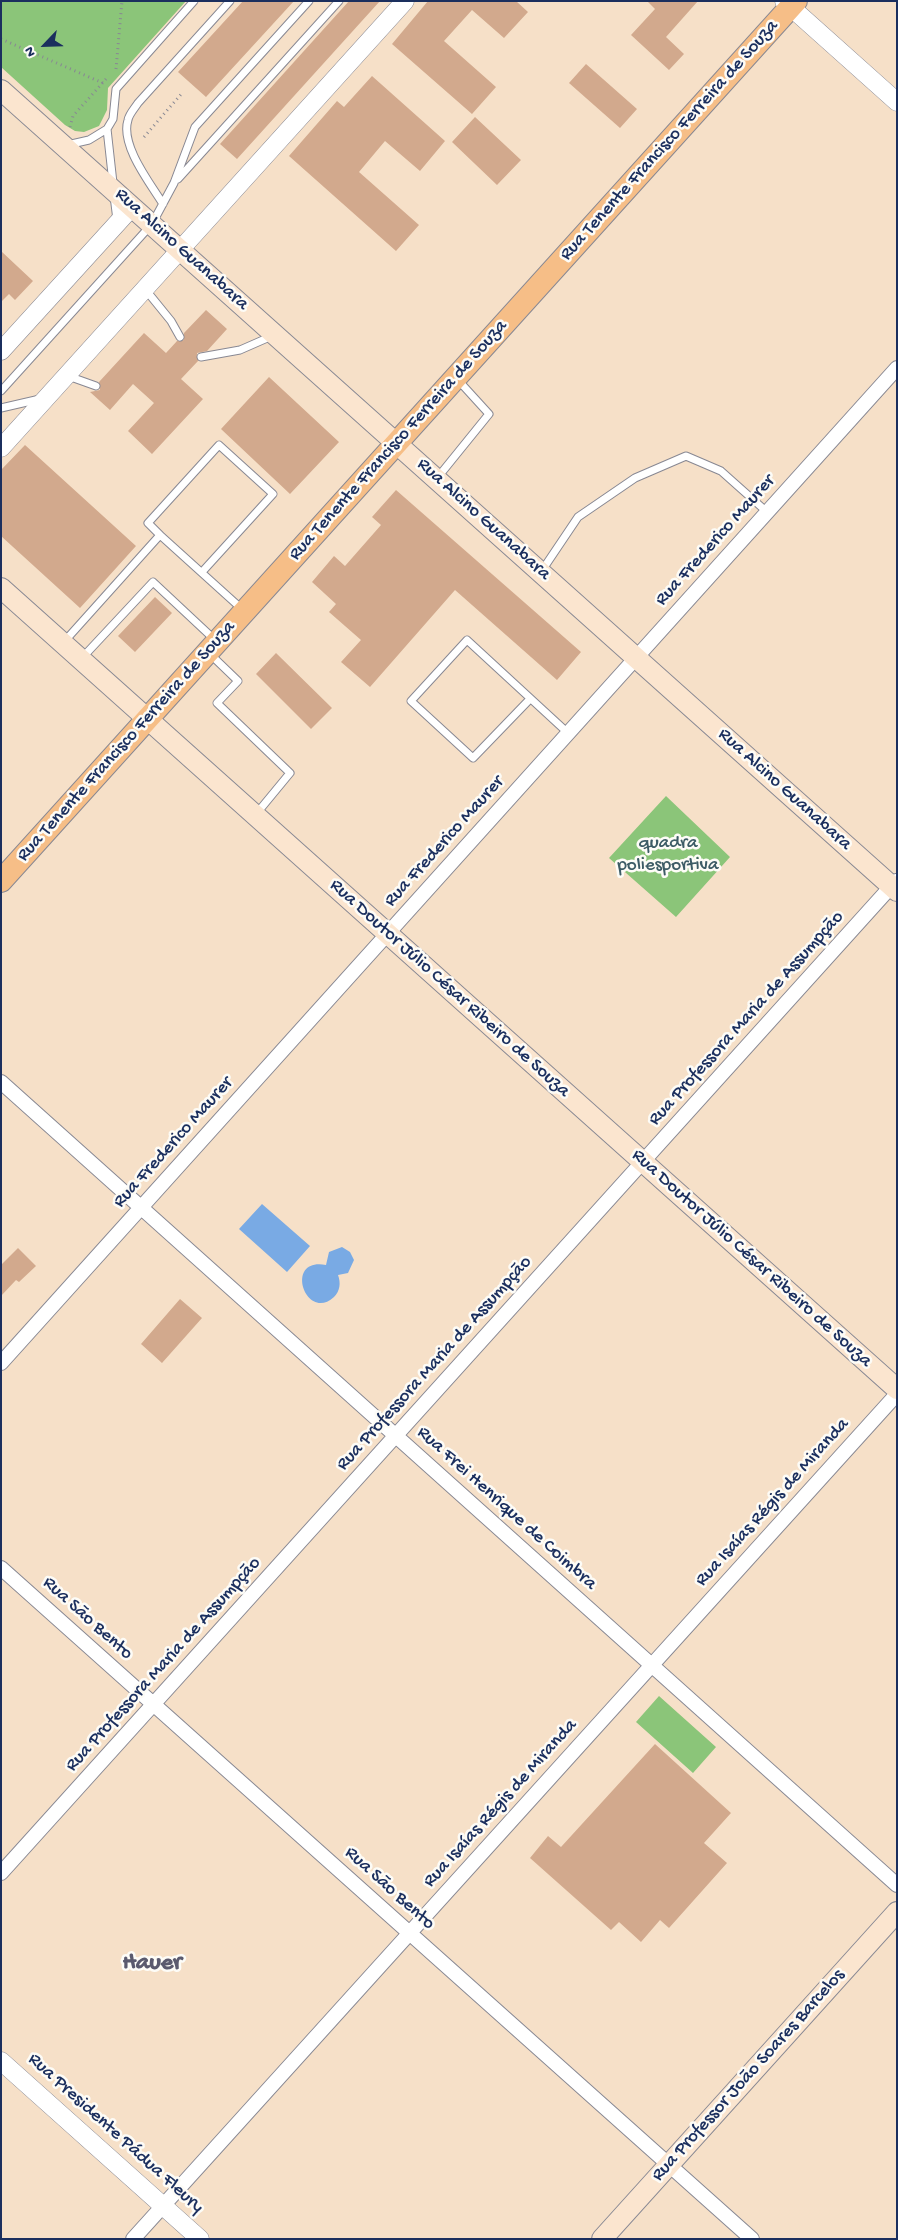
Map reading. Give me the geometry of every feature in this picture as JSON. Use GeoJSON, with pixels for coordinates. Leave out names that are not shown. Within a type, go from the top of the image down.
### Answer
{"type":"FeatureCollection","features":[{"type":"Feature","properties":{"kind":"main road","name":"Rua Tenente Francisco Ferreira de Souza"},"geometry":{"type":"LineString","coordinates":[[1,881],[397,444],[791,3]]}},
{"type":"Feature","properties":{"kind":"main road","name":"Rua Alcino Guanabara"},"geometry":{"type":"LineString","coordinates":[[1,90],[636,658],[895,886]]}},
{"type":"Feature","properties":{"kind":"main road","name":"Rua Doutor Júlio César Ribeiro de Souza"},"geometry":{"type":"LineString","coordinates":[[1,588],[897,1389]]}},
{"type":"Feature","properties":{"kind":"main road","name":"Rua Professor João Soares Barcelos"},"geometry":{"type":"LineString","coordinates":[[602,2239],[897,1912]]}},
{"type":"Feature","properties":{"kind":"street"},"geometry":{"type":"LineString","coordinates":[[1,448],[405,1]]}},
{"type":"Feature","properties":{"kind":"street"},"geometry":{"type":"LineString","coordinates":[[791,3],[897,102]]}},
{"type":"Feature","properties":{"kind":"street"},"geometry":{"type":"LineString","coordinates":[[1,351],[132,206]]}},
{"type":"Feature","properties":{"kind":"street","name":"Rua Frederico Maurer"},"geometry":{"type":"LineString","coordinates":[[1,1363],[897,368]]}},
{"type":"Feature","properties":{"kind":"street","name":"Rua Professora Maria de Assumpção"},"geometry":{"type":"LineString","coordinates":[[1,1873],[895,886]]}},
{"type":"Feature","properties":{"kind":"street","name":"Rua Frei Henrique de Coimbra"},"geometry":{"type":"LineString","coordinates":[[1,1082],[897,1885]]}},
{"type":"Feature","properties":{"kind":"street","name":"Rua Isaías Régis de Miranda"},"geometry":{"type":"LineString","coordinates":[[133,2239],[897,1394]]}},
{"type":"Feature","properties":{"kind":"street","name":"Rua São Bento"},"geometry":{"type":"LineString","coordinates":[[1,1568],[752,2239]]}},
{"type":"Feature","properties":{"kind":"street","name":"Rua Presidente Pádua Fleury"},"geometry":{"type":"LineString","coordinates":[[1,2061],[200,2239]]}},
{"type":"Feature","properties":{"kind":"lane"},"geometry":{"type":"LineString","coordinates":[[64,145],[89,140],[107,129],[113,119],[116,89],[194,1]]}},
{"type":"Feature","properties":{"kind":"lane"},"geometry":{"type":"LineString","coordinates":[[163,204],[132,152],[126,134],[128,119],[138,103],[230,1]]}},
{"type":"Feature","properties":{"kind":"lane"},"geometry":{"type":"LineString","coordinates":[[1,391],[152,224],[174,183],[195,127],[309,1]]}},
{"type":"Feature","properties":{"kind":"lane"},"geometry":{"type":"LineString","coordinates":[[174,183],[338,1]]}},
{"type":"Feature","properties":{"kind":"lane"},"geometry":{"type":"LineString","coordinates":[[107,129],[117,223]]}},
{"type":"Feature","properties":{"kind":"lane"},"geometry":{"type":"LineString","coordinates":[[145,289],[171,321],[180,338]]}},
{"type":"Feature","properties":{"kind":"lane"},"geometry":{"type":"LineString","coordinates":[[201,357],[240,350],[275,334]]}},
{"type":"Feature","properties":{"kind":"lane"},"geometry":{"type":"LineString","coordinates":[[67,376],[96,386]]}},
{"type":"Feature","properties":{"kind":"lane"},"geometry":{"type":"LineString","coordinates":[[436,479],[489,414],[456,378]]}},
{"type":"Feature","properties":{"kind":"lane"},"geometry":{"type":"LineString","coordinates":[[1,408],[48,397]]}},
{"type":"Feature","properties":{"kind":"lane"},"geometry":{"type":"LineString","coordinates":[[202,572],[273,494],[219,445],[148,523],[245,612]]}},
{"type":"Feature","properties":{"kind":"lane"},"geometry":{"type":"LineString","coordinates":[[541,573],[578,517],[635,478],[686,456],[721,471],[767,512]]}},
{"type":"Feature","properties":{"kind":"lane"},"geometry":{"type":"LineString","coordinates":[[62,643],[160,535]]}},
{"type":"Feature","properties":{"kind":"lane"},"geometry":{"type":"LineString","coordinates":[[81,660],[152,582],[213,647],[238,680],[218,703],[290,772],[255,815]]}},
{"type":"Feature","properties":{"kind":"lane"},"geometry":{"type":"LineString","coordinates":[[530,699],[473,758],[411,700],[467,640],[568,733]]}},
{"type":"Feature","properties":{"kind":"path"},"geometry":{"type":"LineString","coordinates":[[116,69],[122,1]]}},
{"type":"Feature","properties":{"kind":"path"},"geometry":{"type":"LineString","coordinates":[[1,38],[103,83]]}},
{"type":"Feature","properties":{"kind":"path"},"geometry":{"type":"LineString","coordinates":[[144,137],[183,92]]}},
{"type":"Feature","properties":{"kind":"green space"},"geometry":{"type":"Polygon","coordinates":[[[1,1],[186,1],[108,88],[107,110],[99,126],[84,132],[75,131],[65,125],[1,67],[1,1]]]}},
{"type":"Feature","properties":{"kind":"green space","name":"quadra poliesportiva"},"geometry":{"type":"Polygon","coordinates":[[[666,796],[730,857],[676,917],[609,858],[666,796]]]}},
{"type":"Feature","properties":{"kind":"green space"},"geometry":{"type":"Polygon","coordinates":[[[659,1696],[716,1747],[693,1773],[636,1722],[659,1696]]]}},
{"type":"Feature","properties":{"kind":"water"},"geometry":{"type":"Polygon","coordinates":[[[262,1204],[310,1246],[287,1272],[239,1229],[262,1204]]]}},
{"type":"Feature","properties":{"kind":"water"},"geometry":{"type":"Polygon","coordinates":[[[342,1247],[350,1252],[354,1260],[348,1273],[338,1275],[339,1287],[334,1297],[324,1303],[315,1302],[303,1288],[302,1278],[305,1270],[313,1265],[326,1265],[329,1252],[342,1247]]]}},
{"type":"Feature","properties":{"kind":"building"},"geometry":{"type":"Polygon","coordinates":[[[243,1],[294,1],[206,97],[178,72],[243,1]]]}},
{"type":"Feature","properties":{"kind":"building"},"geometry":{"type":"Polygon","coordinates":[[[349,1],[380,1],[237,159],[220,144],[349,1]]]}},
{"type":"Feature","properties":{"kind":"building"},"geometry":{"type":"Polygon","coordinates":[[[428,1],[516,1],[528,12],[504,38],[472,10],[444,41],[496,87],[472,114],[392,44],[428,1]]]}},
{"type":"Feature","properties":{"kind":"building"},"geometry":{"type":"Polygon","coordinates":[[[647,1],[698,1],[666,37],[684,54],[669,70],[631,35],[655,9],[647,1]]]}},
{"type":"Feature","properties":{"kind":"building"},"geometry":{"type":"Polygon","coordinates":[[[586,64],[637,109],[620,128],[569,83],[586,64]]]}},
{"type":"Feature","properties":{"kind":"building"},"geometry":{"type":"Polygon","coordinates":[[[372,76],[445,141],[420,171],[385,141],[359,172],[419,225],[396,251],[289,156],[337,101],[344,107],[372,76]]]}},
{"type":"Feature","properties":{"kind":"building"},"geometry":{"type":"Polygon","coordinates":[[[475,117],[521,160],[497,185],[452,142],[475,117]]]}},
{"type":"Feature","properties":{"kind":"building"},"geometry":{"type":"Polygon","coordinates":[[[1,251],[33,281],[15,300],[9,294],[1,302],[1,251]]]}},
{"type":"Feature","properties":{"kind":"building"},"geometry":{"type":"Polygon","coordinates":[[[206,310],[227,329],[207,351],[197,353],[198,361],[181,379],[203,399],[152,454],[128,431],[154,403],[133,384],[110,410],[90,392],[100,390],[99,382],[144,333],[166,353],[177,341],[184,340],[184,333],[206,310]]]}},
{"type":"Feature","properties":{"kind":"building"},"geometry":{"type":"Polygon","coordinates":[[[269,377],[339,442],[290,494],[221,429],[269,377]]]}},
{"type":"Feature","properties":{"kind":"building"},"geometry":{"type":"Polygon","coordinates":[[[25,445],[136,546],[80,608],[1,536],[1,470],[25,445]]]}},
{"type":"Feature","properties":{"kind":"building"},"geometry":{"type":"Polygon","coordinates":[[[396,490],[581,652],[557,680],[455,590],[370,687],[341,662],[361,640],[329,612],[336,604],[312,582],[334,556],[345,566],[381,525],[372,517],[396,490]]]}},
{"type":"Feature","properties":{"kind":"building"},"geometry":{"type":"Polygon","coordinates":[[[155,597],[172,613],[135,652],[118,636],[155,597]]]}},
{"type":"Feature","properties":{"kind":"building"},"geometry":{"type":"Polygon","coordinates":[[[276,653],[332,708],[311,729],[256,674],[276,653]]]}},
{"type":"Feature","properties":{"kind":"building"},"geometry":{"type":"Polygon","coordinates":[[[18,1248],[36,1266],[19,1282],[16,1280],[1,1296],[1,1265],[18,1248]]]}},
{"type":"Feature","properties":{"kind":"building"},"geometry":{"type":"Polygon","coordinates":[[[180,1299],[202,1318],[162,1363],[141,1344],[180,1299]]]}},
{"type":"Feature","properties":{"kind":"building"},"geometry":{"type":"Polygon","coordinates":[[[655,1744],[731,1813],[704,1843],[727,1863],[669,1928],[660,1920],[641,1942],[619,1922],[611,1930],[530,1858],[548,1836],[561,1847],[655,1744]]]}},
{"type":"Feature","properties":{"kind":"district","name":"Hauer"},"geometry":{"type":"Point","coordinates":[152,1964]}}]}
